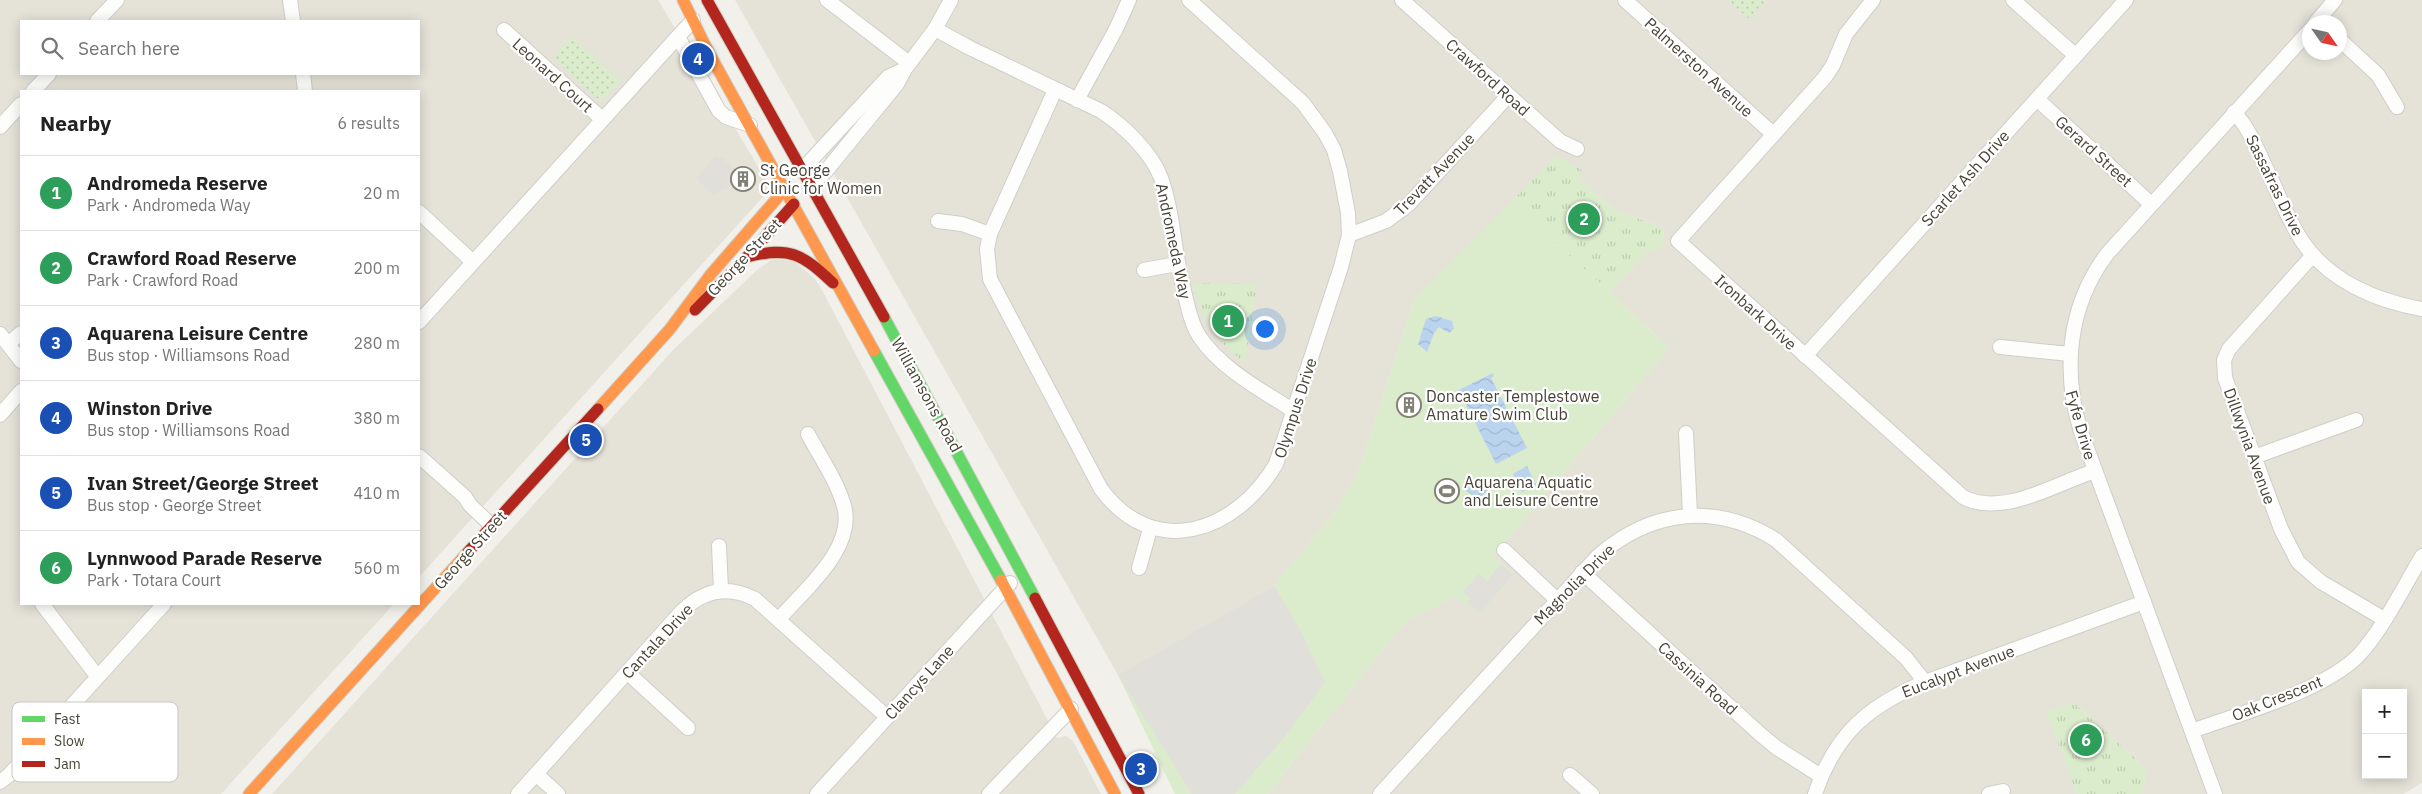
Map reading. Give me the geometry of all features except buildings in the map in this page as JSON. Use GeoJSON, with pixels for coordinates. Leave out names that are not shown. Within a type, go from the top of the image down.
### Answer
{"type":"FeatureCollection","features":[{"type":"Feature","properties":{"kind":"main road","name":"Williamsons Road"},"geometry":{"type":"LineString","coordinates":[[683,0],[1071,709],[1115,794]]}},
{"type":"Feature","properties":{"kind":"main road","name":"Williamsons Road"},"geometry":{"type":"LineString","coordinates":[[707,0],[920,381],[1022,570],[1139,794]]}},
{"type":"Feature","properties":{"kind":"main road","name":"George Street"},"geometry":{"type":"LineString","coordinates":[[420,605],[670,329],[689,299],[801,171]]}},
{"type":"Feature","properties":{"kind":"main road","name":"George Street"},"geometry":{"type":"LineString","coordinates":[[670,329],[694,311],[747,257],[810,186]]}},
{"type":"Feature","properties":{"kind":"main road"},"geometry":{"type":"LineString","coordinates":[[747,257],[784,250],[798,253],[809,260],[842,292]]}},
{"type":"Feature","properties":{"kind":"main road","name":"George Street"},"geometry":{"type":"LineString","coordinates":[[249,794],[420,605]]}},
{"type":"Feature","properties":{"kind":"street"},"geometry":{"type":"LineString","coordinates":[[98,20],[117,0]]}},
{"type":"Feature","properties":{"kind":"street"},"geometry":{"type":"LineString","coordinates":[[290,0],[293,20]]}},
{"type":"Feature","properties":{"kind":"street"},"geometry":{"type":"LineString","coordinates":[[827,0],[907,66]]}},
{"type":"Feature","properties":{"kind":"street"},"geometry":{"type":"LineString","coordinates":[[810,186],[826,171],[897,84],[907,66],[935,29],[951,0]]}},
{"type":"Feature","properties":{"kind":"street"},"geometry":{"type":"LineString","coordinates":[[1077,100],[1116,29],[1129,0]]}},
{"type":"Feature","properties":{"kind":"street","name":"Olympus Drive"},"geometry":{"type":"LineString","coordinates":[[1150,529],[1188,530],[1206,526],[1227,517],[1246,504],[1258,492],[1276,464],[1341,267],[1349,235],[1348,213],[1334,150],[1314,118],[1289,90],[1189,0]]}},
{"type":"Feature","properties":{"kind":"street","name":"Crawford Road"},"geometry":{"type":"LineString","coordinates":[[1402,0],[1560,141],[1577,149]]}},
{"type":"Feature","properties":{"kind":"street","name":"Palmerston Avenue"},"geometry":{"type":"LineString","coordinates":[[1625,0],[1773,134]]}},
{"type":"Feature","properties":{"kind":"street","name":"Ironbark Drive"},"geometry":{"type":"LineString","coordinates":[[1873,0],[1846,34],[1833,65],[1825,77],[1678,241],[1956,492],[1971,501],[1990,505],[2012,501],[2094,471]]}},
{"type":"Feature","properties":{"kind":"street"},"geometry":{"type":"LineString","coordinates":[[2013,0],[2075,55]]}},
{"type":"Feature","properties":{"kind":"street","name":"Scarlet Ash Drive"},"geometry":{"type":"LineString","coordinates":[[1805,356],[2126,0]]}},
{"type":"Feature","properties":{"kind":"street","name":"Fyfe Drive"},"geometry":{"type":"LineString","coordinates":[[2323,15],[2334,0]]}},
{"type":"Feature","properties":{"kind":"street"},"geometry":{"type":"LineString","coordinates":[[420,321],[693,20]]}},
{"type":"Feature","properties":{"kind":"street","name":"Andromeda Way"},"geometry":{"type":"LineString","coordinates":[[935,29],[1116,121],[1153,163],[1160,176],[1190,315],[1198,334],[1210,350],[1236,373],[1294,411]]}},
{"type":"Feature","properties":{"kind":"street","name":"Leonard Court"},"geometry":{"type":"LineString","coordinates":[[504,30],[602,119]]}},
{"type":"Feature","properties":{"kind":"street"},"geometry":{"type":"LineString","coordinates":[[678,37],[720,110],[726,117],[750,125]]}},
{"type":"Feature","properties":{"kind":"street","name":"Fyfe Drive"},"geometry":{"type":"LineString","coordinates":[[2215,794],[2094,471],[2074,411],[2070,384],[2070,354],[2077,314],[2092,276],[2107,254],[2302,39]]}},
{"type":"Feature","properties":{"kind":"street"},"geometry":{"type":"LineString","coordinates":[[2347,46],[2378,75],[2397,107]]}},
{"type":"Feature","properties":{"kind":"street"},"geometry":{"type":"LineString","coordinates":[[801,171],[888,77],[907,66]]}},
{"type":"Feature","properties":{"kind":"street"},"geometry":{"type":"LineString","coordinates":[[34,90],[48,75]]}},
{"type":"Feature","properties":{"kind":"street"},"geometry":{"type":"LineString","coordinates":[[303,75],[306,90]]}},
{"type":"Feature","properties":{"kind":"street"},"geometry":{"type":"LineString","coordinates":[[1056,90],[990,234],[987,249],[990,279],[1096,480],[1115,506],[1150,529],[1139,568]]}},
{"type":"Feature","properties":{"kind":"street","name":"Trevatt Avenue"},"geometry":{"type":"LineString","coordinates":[[1349,235],[1386,221],[1409,204],[1508,96]]}},
{"type":"Feature","properties":{"kind":"street","name":"Gerard Street"},"geometry":{"type":"LineString","coordinates":[[2036,99],[2151,204]]}},
{"type":"Feature","properties":{"kind":"street"},"geometry":{"type":"LineString","coordinates":[[0,127],[20,105]]}},
{"type":"Feature","properties":{"kind":"street","name":"Sassafras Drive"},"geometry":{"type":"LineString","coordinates":[[2234,112],[2246,128],[2293,226],[2313,255],[2330,270],[2362,291],[2396,304],[2422,309]]}},
{"type":"Feature","properties":{"kind":"street"},"geometry":{"type":"LineString","coordinates":[[420,213],[473,262]]}},
{"type":"Feature","properties":{"kind":"street"},"geometry":{"type":"LineString","coordinates":[[938,221],[962,224],[990,234]]}},
{"type":"Feature","properties":{"kind":"street","name":"Dillwynia Avenue"},"geometry":{"type":"LineString","coordinates":[[2313,255],[2229,349],[2224,360],[2225,378],[2281,529],[2298,562],[2321,582],[2384,619]]}},
{"type":"Feature","properties":{"kind":"street"},"geometry":{"type":"LineString","coordinates":[[1144,270],[1178,264]]}},
{"type":"Feature","properties":{"kind":"street"},"geometry":{"type":"LineString","coordinates":[[20,333],[4,339],[20,359]]}},
{"type":"Feature","properties":{"kind":"street"},"geometry":{"type":"LineString","coordinates":[[2000,347],[2070,354]]}},
{"type":"Feature","properties":{"kind":"street"},"geometry":{"type":"LineString","coordinates":[[0,415],[20,393]]}},
{"type":"Feature","properties":{"kind":"street"},"geometry":{"type":"LineString","coordinates":[[2254,458],[2356,420]]}},
{"type":"Feature","properties":{"kind":"street"},"geometry":{"type":"LineString","coordinates":[[1686,433],[1690,514]]}},
{"type":"Feature","properties":{"kind":"street"},"geometry":{"type":"LineString","coordinates":[[779,619],[832,559],[842,544],[846,525],[844,507],[838,491],[808,434]]}},
{"type":"Feature","properties":{"kind":"street"},"geometry":{"type":"LineString","coordinates":[[420,457],[465,498],[470,505],[494,523]]}},
{"type":"Feature","properties":{"kind":"street","name":"Magnolia Drive"},"geometry":{"type":"LineString","coordinates":[[1380,794],[1556,599],[1609,546],[1637,529],[1690,514],[1736,522],[1764,532],[1776,540],[1906,658],[1925,682]]}},
{"type":"Feature","properties":{"kind":"street"},"geometry":{"type":"LineString","coordinates":[[719,546],[721,590]]}},
{"type":"Feature","properties":{"kind":"street"},"geometry":{"type":"LineString","coordinates":[[1504,550],[1556,599]]}},
{"type":"Feature","properties":{"kind":"street","name":"Oak Crescent"},"geometry":{"type":"LineString","coordinates":[[2192,731],[2324,680],[2357,656],[2369,643],[2422,556]]}},
{"type":"Feature","properties":{"kind":"street","name":"Clancys Lane"},"geometry":{"type":"LineString","coordinates":[[816,794],[1022,570]]}},
{"type":"Feature","properties":{"kind":"street","name":"Cassinia Road"},"geometry":{"type":"LineString","coordinates":[[1582,572],[1760,734],[1777,748],[1821,776]]}},
{"type":"Feature","properties":{"kind":"street","name":"Cantala Drive"},"geometry":{"type":"LineString","coordinates":[[518,794],[691,603],[700,596],[721,590],[731,590],[750,596],[779,619],[887,717]]}},
{"type":"Feature","properties":{"kind":"street","name":"Eucalypt Avenue"},"geometry":{"type":"LineString","coordinates":[[1815,794],[1821,776],[1835,749],[1862,718],[1891,697],[1925,682],[2144,602]]}},
{"type":"Feature","properties":{"kind":"street"},"geometry":{"type":"LineString","coordinates":[[43,605],[97,676]]}},
{"type":"Feature","properties":{"kind":"street"},"geometry":{"type":"LineString","coordinates":[[74,702],[163,605]]}},
{"type":"Feature","properties":{"kind":"street"},"geometry":{"type":"LineString","coordinates":[[628,673],[688,728]]}},
{"type":"Feature","properties":{"kind":"street"},"geometry":{"type":"LineString","coordinates":[[988,794],[1071,709]]}},
{"type":"Feature","properties":{"kind":"street"},"geometry":{"type":"LineString","coordinates":[[0,782],[12,771]]}},
{"type":"Feature","properties":{"kind":"street"},"geometry":{"type":"LineString","coordinates":[[536,774],[558,794]]}},
{"type":"Feature","properties":{"kind":"street"},"geometry":{"type":"LineString","coordinates":[[1570,775],[1592,794]]}},
{"type":"Feature","properties":{"kind":"shaded area"},"geometry":{"type":"Polygon","coordinates":[[[0,0],[658,0],[771,188],[420,576],[420,90],[20,90],[20,605],[393,605],[221,794],[0,794],[0,0]]]}},
{"type":"Feature","properties":{"kind":"shaded area"},"geometry":{"type":"Polygon","coordinates":[[[735,0],[1728,0],[1749,18],[1766,0],[2422,0],[2422,783],[2403,794],[2142,794],[2147,769],[2073,702],[2047,712],[2077,794],[1267,794],[1407,620],[1455,597],[1513,575],[1493,556],[1669,348],[1610,292],[1646,252],[1662,248],[1664,228],[1615,210],[1580,180],[1534,180],[1414,300],[1359,471],[1335,512],[1274,586],[1118,675],[735,0]]]}},
{"type":"Feature","properties":{"kind":"shaded area"},"geometry":{"type":"Polygon","coordinates":[[[715,157],[724,159],[726,163],[729,162],[737,176],[731,179],[730,186],[722,191],[720,189],[714,195],[696,179],[715,157]]]}},
{"type":"Feature","properties":{"kind":"shaded area"},"geometry":{"type":"Polygon","coordinates":[[[771,260],[795,262],[815,279],[821,288],[1057,738],[1066,736],[1073,741],[1101,794],[272,794],[674,349],[757,270],[771,260]]]}},
{"type":"Feature","properties":{"kind":"shaded area"},"geometry":{"type":"Polygon","coordinates":[[[1501,564],[1513,575],[1480,612],[1467,602],[1470,598],[1463,592],[1479,574],[1487,581],[1501,564]]]}},
{"type":"Feature","properties":{"kind":"shaded area"},"geometry":{"type":"Polygon","coordinates":[[[1274,586],[1301,631],[1325,683],[1283,739],[1235,794],[1192,794],[1118,675],[1274,586]]]}},
{"type":"Feature","properties":{"kind":"green space"},"geometry":{"type":"Polygon","coordinates":[[[1728,0],[1766,0],[1749,19],[1728,0]]]}},
{"type":"Feature","properties":{"kind":"green space"},"geometry":{"type":"Polygon","coordinates":[[[572,37],[620,81],[605,98],[597,98],[554,58],[572,37]]]}},
{"type":"Feature","properties":{"kind":"green space"},"geometry":{"type":"Polygon","coordinates":[[[1556,156],[1582,170],[1580,180],[1615,210],[1664,228],[1662,249],[1646,252],[1610,292],[1510,203],[1556,156]]]}},
{"type":"Feature","properties":{"kind":"green space","name":"Aquarena Aquatic and Leisure Centre"},"geometry":{"type":"Polygon","coordinates":[[[1510,203],[1610,292],[1669,348],[1493,556],[1513,575],[1480,613],[1455,597],[1407,620],[1267,794],[1175,794],[1118,675],[1274,586],[1335,512],[1359,471],[1414,300],[1510,203]]]}},
{"type":"Feature","properties":{"kind":"green space"},"geometry":{"type":"Polygon","coordinates":[[[1193,283],[1257,284],[1245,363],[1218,338],[1211,328],[1200,308],[1193,283]]]}},
{"type":"Feature","properties":{"kind":"green space"},"geometry":{"type":"Polygon","coordinates":[[[2073,702],[2147,769],[2142,794],[2077,794],[2046,712],[2073,702]]]}},
{"type":"Feature","properties":{"kind":"water"},"geometry":{"type":"Polygon","coordinates":[[[1436,316],[1452,321],[1454,329],[1449,333],[1439,327],[1434,333],[1427,352],[1418,344],[1426,319],[1436,316]]]}},
{"type":"Feature","properties":{"kind":"water"},"geometry":{"type":"Polygon","coordinates":[[[1493,373],[1494,376],[1491,378],[1527,448],[1496,464],[1460,393],[1457,395],[1455,392],[1493,373]]]}},
{"type":"Feature","properties":{"kind":"water"},"geometry":{"type":"Polygon","coordinates":[[[1527,466],[1536,485],[1522,492],[1513,474],[1527,466]]]}},
{"type":"Feature","properties":{"kind":"water"},"geometry":{"type":"Polygon","coordinates":[[[1479,478],[1485,481],[1488,490],[1482,496],[1474,496],[1465,490],[1470,479],[1479,478]]]}},
{"type":"Feature","properties":{"kind":"traffic: fast"},"geometry":{"type":"LineString","coordinates":[[884,317],[1035,598]]}},
{"type":"Feature","properties":{"kind":"traffic: fast"},"geometry":{"type":"LineString","coordinates":[[874,351],[1001,580]]}},
{"type":"Feature","properties":{"kind":"traffic: slow"},"geometry":{"type":"LineString","coordinates":[[683,0],[709,53],[874,351]]}},
{"type":"Feature","properties":{"kind":"traffic: slow"},"geometry":{"type":"LineString","coordinates":[[598,409],[670,329],[711,274],[786,188]]}},
{"type":"Feature","properties":{"kind":"traffic: slow"},"geometry":{"type":"LineString","coordinates":[[249,794],[468,552]]}},
{"type":"Feature","properties":{"kind":"traffic: slow"},"geometry":{"type":"LineString","coordinates":[[1001,580],[1115,794]]}},
{"type":"Feature","properties":{"kind":"traffic: jam"},"geometry":{"type":"LineString","coordinates":[[707,0],[884,317]]}},
{"type":"Feature","properties":{"kind":"traffic: jam"},"geometry":{"type":"LineString","coordinates":[[695,310],[747,257],[794,204]]}},
{"type":"Feature","properties":{"kind":"traffic: jam"},"geometry":{"type":"LineString","coordinates":[[747,257],[774,252],[794,255],[813,265],[833,283]]}},
{"type":"Feature","properties":{"kind":"traffic: jam"},"geometry":{"type":"LineString","coordinates":[[468,552],[598,409]]}},
{"type":"Feature","properties":{"kind":"traffic: jam"},"geometry":{"type":"LineString","coordinates":[[1035,598],[1139,794]]}},
{"type":"Feature","properties":{"kind":"place","name":"Winston Drive"},"geometry":{"type":"Point","coordinates":[698,59]}},
{"type":"Feature","properties":{"kind":"place","name":"St George Clinic for Women"},"geometry":{"type":"Point","coordinates":[743,179]}},
{"type":"Feature","properties":{"kind":"place","name":"Crawford Road Reserve"},"geometry":{"type":"Point","coordinates":[1584,219]}},
{"type":"Feature","properties":{"kind":"place","name":"Andromeda Reserve"},"geometry":{"type":"Point","coordinates":[1228,321]}},
{"type":"Feature","properties":{"kind":"place","name":"Doncaster Templestowe Amature Swim Club"},"geometry":{"type":"Point","coordinates":[1409,405]}},
{"type":"Feature","properties":{"kind":"place","name":"Ivan Street/George Street"},"geometry":{"type":"Point","coordinates":[586,440]}},
{"type":"Feature","properties":{"kind":"place","name":"Aquarena Aquatic and Leisure Centre"},"geometry":{"type":"Point","coordinates":[1447,491]}},
{"type":"Feature","properties":{"kind":"place","name":"Lynnwood Parade Reserve"},"geometry":{"type":"Point","coordinates":[2086,740]}},
{"type":"Feature","properties":{"kind":"place","name":"Aquarena Leisure Centre"},"geometry":{"type":"Point","coordinates":[1141,769]}}]}
